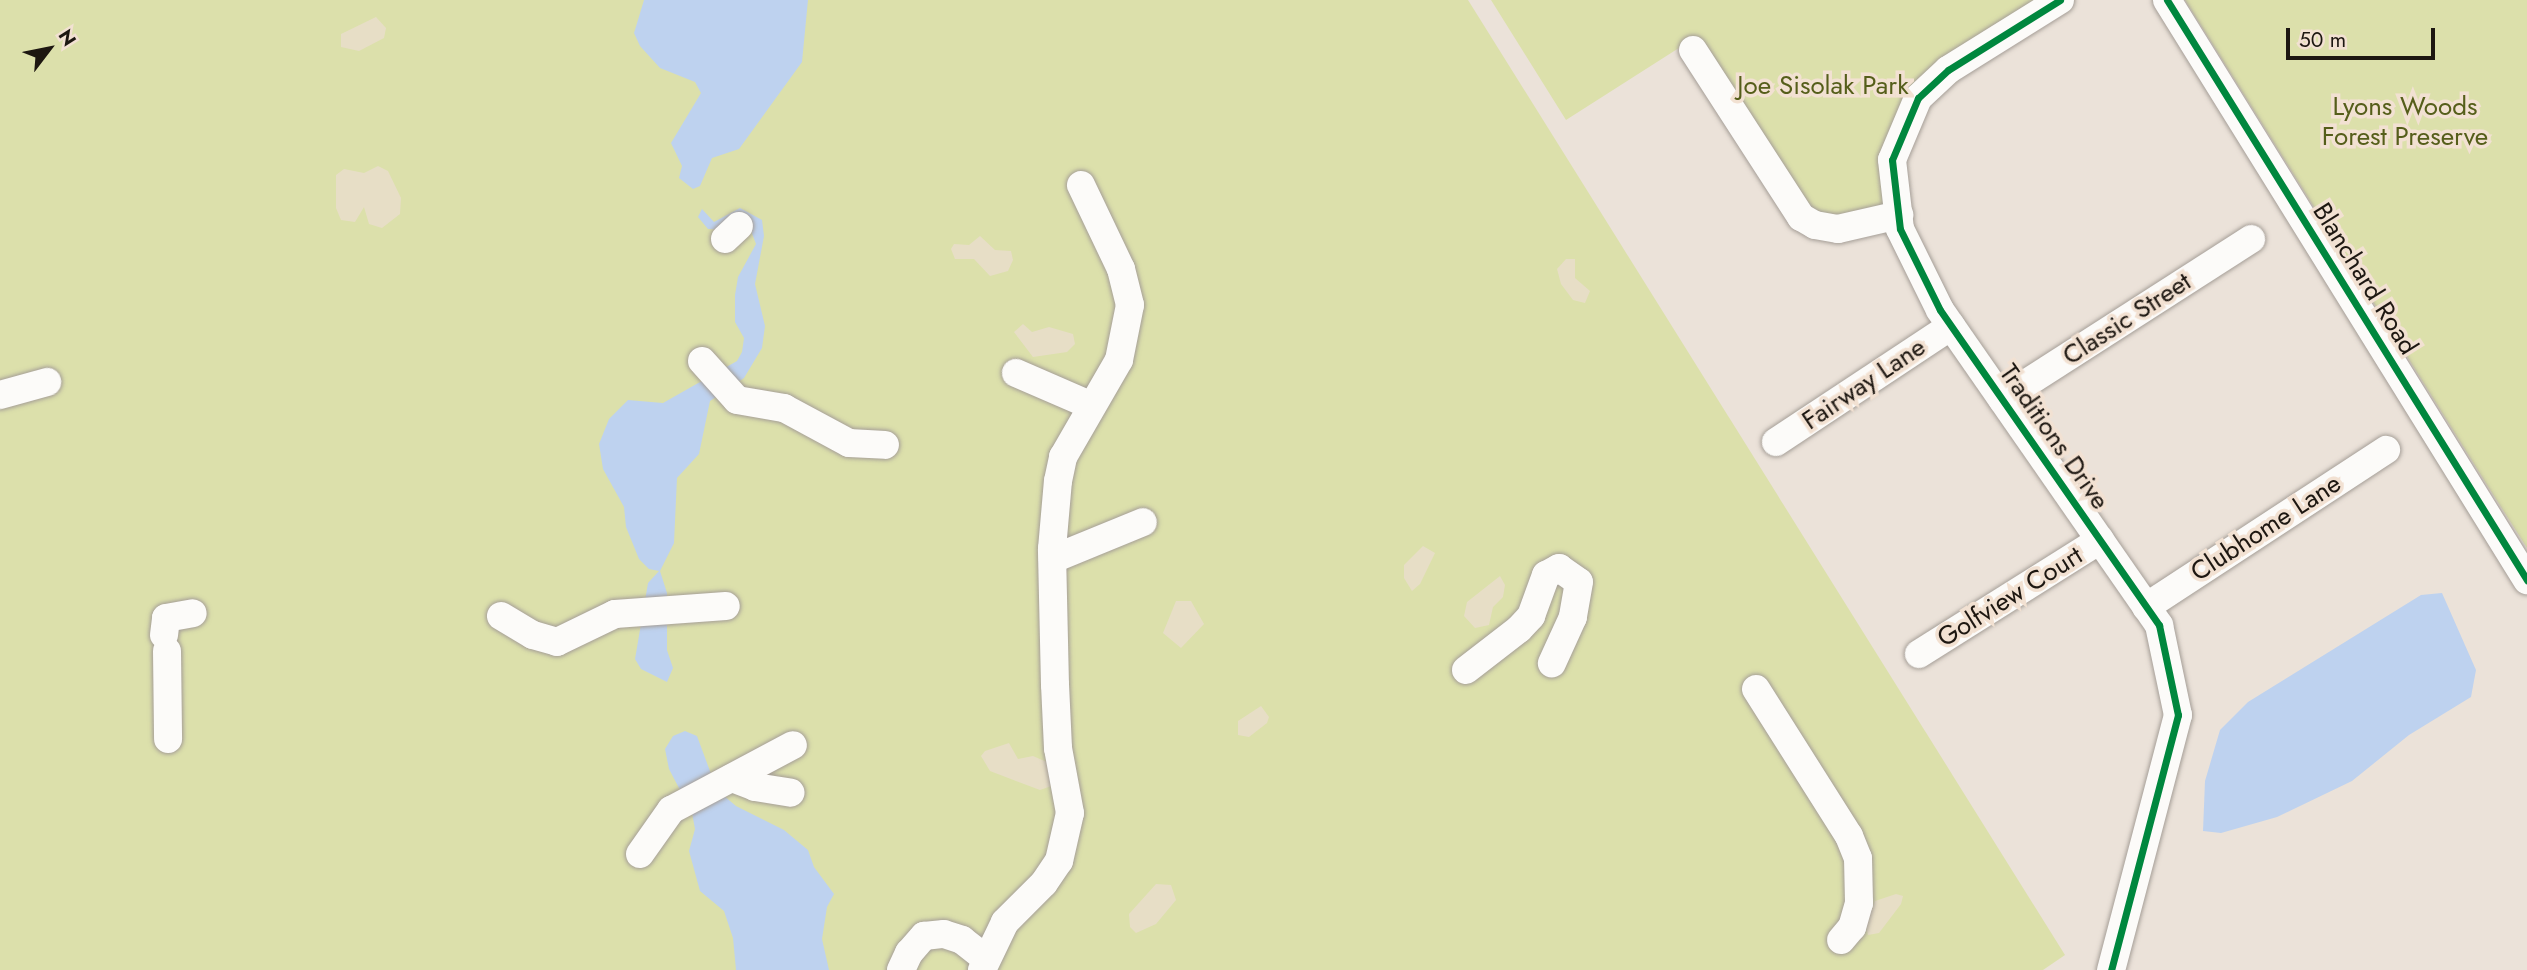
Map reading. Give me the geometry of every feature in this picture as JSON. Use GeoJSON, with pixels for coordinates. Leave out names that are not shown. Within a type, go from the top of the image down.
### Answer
{"type":"FeatureCollection","features":[{"type":"Feature","properties":{"kind":"street","name":"Traditions Drive"},"geometry":{"type":"LineString","coordinates":[[2060,0],[1948,70],[1918,98],[1892,160],[1900,229],[1951,326],[2159,625],[2178,715],[2111,970]]}},
{"type":"Feature","properties":{"kind":"street","name":"Blanchard Road"},"geometry":{"type":"LineString","coordinates":[[2167,0],[2527,580]]}},
{"type":"Feature","properties":{"kind":"street"},"geometry":{"type":"LineString","coordinates":[[1693,50],[1801,217],[1815,225],[1838,229],[1899,215]]}},
{"type":"Feature","properties":{"kind":"street"},"geometry":{"type":"LineString","coordinates":[[901,970],[908,953],[924,936],[944,934],[962,940],[983,964],[1005,922],[1044,883],[1067,835],[1070,813],[1058,748],[1053,559],[1063,457],[1090,405],[1119,360],[1130,305],[1121,269],[1081,185]]}},
{"type":"Feature","properties":{"kind":"street","name":"Classic Street"},"geometry":{"type":"LineString","coordinates":[[2002,399],[2251,239]]}},
{"type":"Feature","properties":{"kind":"street","name":"Fairway Lane"},"geometry":{"type":"LineString","coordinates":[[1776,442],[1951,326]]}},
{"type":"Feature","properties":{"kind":"street"},"geometry":{"type":"LineString","coordinates":[[1016,373],[1090,405]]}},
{"type":"Feature","properties":{"kind":"street"},"geometry":{"type":"LineString","coordinates":[[714,374],[737,400],[785,408],[849,443],[885,445]]}},
{"type":"Feature","properties":{"kind":"street"},"geometry":{"type":"LineString","coordinates":[[0,395],[47,382]]}},
{"type":"Feature","properties":{"kind":"street","name":"Clubhome Lane"},"geometry":{"type":"LineString","coordinates":[[2146,607],[2386,450]]}},
{"type":"Feature","properties":{"kind":"street"},"geometry":{"type":"LineString","coordinates":[[1053,559],[1143,522]]}},
{"type":"Feature","properties":{"kind":"street","name":"Golfview Court"},"geometry":{"type":"LineString","coordinates":[[1919,654],[2100,540]]}},
{"type":"Feature","properties":{"kind":"street"},"geometry":{"type":"LineString","coordinates":[[1466,670],[1519,629],[1531,616],[1546,576],[1559,568],[1579,582],[1573,617],[1552,663]]}},
{"type":"Feature","properties":{"kind":"street"},"geometry":{"type":"LineString","coordinates":[[500,616],[533,635],[557,642],[615,614],[726,606]]}},
{"type":"Feature","properties":{"kind":"street"},"geometry":{"type":"LineString","coordinates":[[168,739],[166,618],[193,613]]}},
{"type":"Feature","properties":{"kind":"street"},"geometry":{"type":"LineString","coordinates":[[1756,689],[1849,836],[1858,858],[1859,902],[1852,927],[1841,940]]}},
{"type":"Feature","properties":{"kind":"street"},"geometry":{"type":"LineString","coordinates":[[640,854],[664,818],[681,805],[793,745]]}},
{"type":"Feature","properties":{"kind":"street"},"geometry":{"type":"LineString","coordinates":[[726,780],[792,793]]}},
{"type":"Feature","properties":{"kind":"green space"},"geometry":{"type":"Polygon","coordinates":[[[0,0],[1468,0],[2065,955],[2043,970],[0,970],[0,0]]]}},
{"type":"Feature","properties":{"kind":"green space","name":"Joe Sisolak Park"},"geometry":{"type":"Polygon","coordinates":[[[1491,0],[2039,0],[1909,101],[1884,205],[1841,219],[1812,212],[1693,39],[1566,120],[1491,0]]]}},
{"type":"Feature","properties":{"kind":"green space","name":"Lyons Woods Forest Preserve"},"geometry":{"type":"Polygon","coordinates":[[[2185,0],[2527,0],[2527,548],[2492,493],[2185,0]]]}},
{"type":"Feature","properties":{"kind":"sand"},"geometry":{"type":"Polygon","coordinates":[[[376,17],[386,28],[384,38],[359,51],[341,47],[341,34],[376,17]]]}},
{"type":"Feature","properties":{"kind":"sand"},"geometry":{"type":"Polygon","coordinates":[[[378,166],[388,171],[401,198],[400,214],[382,228],[369,224],[364,207],[355,222],[341,220],[336,208],[336,175],[344,169],[364,173],[378,166]]]}},
{"type":"Feature","properties":{"kind":"sand"},"geometry":{"type":"Polygon","coordinates":[[[980,236],[995,250],[1011,251],[1013,260],[1008,271],[990,276],[974,259],[955,259],[951,249],[954,244],[969,245],[980,236]]]}},
{"type":"Feature","properties":{"kind":"sand"},"geometry":{"type":"Polygon","coordinates":[[[1566,259],[1575,259],[1575,278],[1590,291],[1585,303],[1573,300],[1561,284],[1557,269],[1566,259]]]}},
{"type":"Feature","properties":{"kind":"sand"},"geometry":{"type":"Polygon","coordinates":[[[1023,324],[1032,332],[1049,327],[1073,334],[1075,344],[1067,352],[1033,357],[1014,332],[1023,324]]]}},
{"type":"Feature","properties":{"kind":"sand"},"geometry":{"type":"Polygon","coordinates":[[[1423,546],[1435,553],[1420,584],[1412,591],[1404,578],[1404,565],[1423,546]]]}},
{"type":"Feature","properties":{"kind":"sand"},"geometry":{"type":"Polygon","coordinates":[[[1500,576],[1505,585],[1503,597],[1493,607],[1489,625],[1475,628],[1464,616],[1467,602],[1500,576]]]}},
{"type":"Feature","properties":{"kind":"sand"},"geometry":{"type":"Polygon","coordinates":[[[1176,601],[1191,601],[1204,624],[1181,648],[1163,633],[1176,601]]]}},
{"type":"Feature","properties":{"kind":"sand"},"geometry":{"type":"Polygon","coordinates":[[[1261,706],[1269,717],[1267,723],[1249,737],[1238,735],[1238,721],[1261,706]]]}},
{"type":"Feature","properties":{"kind":"sand"},"geometry":{"type":"Polygon","coordinates":[[[1009,743],[1018,759],[1033,756],[1049,763],[1054,785],[1040,790],[990,771],[981,756],[985,751],[1009,743]]]}},
{"type":"Feature","properties":{"kind":"sand"},"geometry":{"type":"Polygon","coordinates":[[[1156,884],[1171,885],[1176,900],[1156,924],[1136,933],[1130,927],[1129,914],[1156,884]]]}},
{"type":"Feature","properties":{"kind":"sand"},"geometry":{"type":"Polygon","coordinates":[[[1896,894],[1903,896],[1901,904],[1879,933],[1868,935],[1866,926],[1875,901],[1896,894]]]}},
{"type":"Feature","properties":{"kind":"water"},"geometry":{"type":"Polygon","coordinates":[[[644,0],[808,0],[802,62],[739,149],[712,158],[700,186],[693,189],[679,178],[682,166],[671,143],[701,93],[695,82],[660,68],[640,46],[634,33],[644,0]]]}},
{"type":"Feature","properties":{"kind":"water"},"geometry":{"type":"Polygon","coordinates":[[[740,208],[762,220],[764,236],[755,284],[765,326],[762,348],[744,378],[710,401],[699,454],[677,478],[674,543],[660,571],[667,593],[667,650],[673,668],[667,682],[641,669],[635,659],[648,583],[659,571],[649,569],[639,559],[626,527],[624,507],[603,469],[599,444],[609,419],[628,400],[663,403],[737,361],[742,352],[744,338],[735,322],[735,295],[738,277],[756,244],[751,231],[708,229],[698,217],[702,209],[714,222],[740,208]]]}},
{"type":"Feature","properties":{"kind":"water"},"geometry":{"type":"Polygon","coordinates":[[[2442,593],[2476,670],[2471,697],[2409,735],[2352,781],[2277,817],[2221,833],[2203,831],[2205,781],[2220,730],[2248,702],[2421,595],[2442,593]]]}},
{"type":"Feature","properties":{"kind":"water"},"geometry":{"type":"Polygon","coordinates":[[[685,731],[697,736],[717,790],[736,806],[784,830],[808,850],[814,867],[834,894],[827,907],[822,939],[829,970],[736,970],[733,938],[724,911],[700,891],[689,851],[695,829],[692,813],[669,769],[665,749],[673,736],[685,731]]]}},
{"type":"Feature","properties":{"kind":"cycle path"},"geometry":{"type":"LineString","coordinates":[[2060,0],[1948,70],[1918,98],[1892,160],[1900,229],[1940,310],[2159,625],[2178,715],[2111,970]]}},
{"type":"Feature","properties":{"kind":"cycle path"},"geometry":{"type":"LineString","coordinates":[[2167,0],[2527,580]]}}]}
